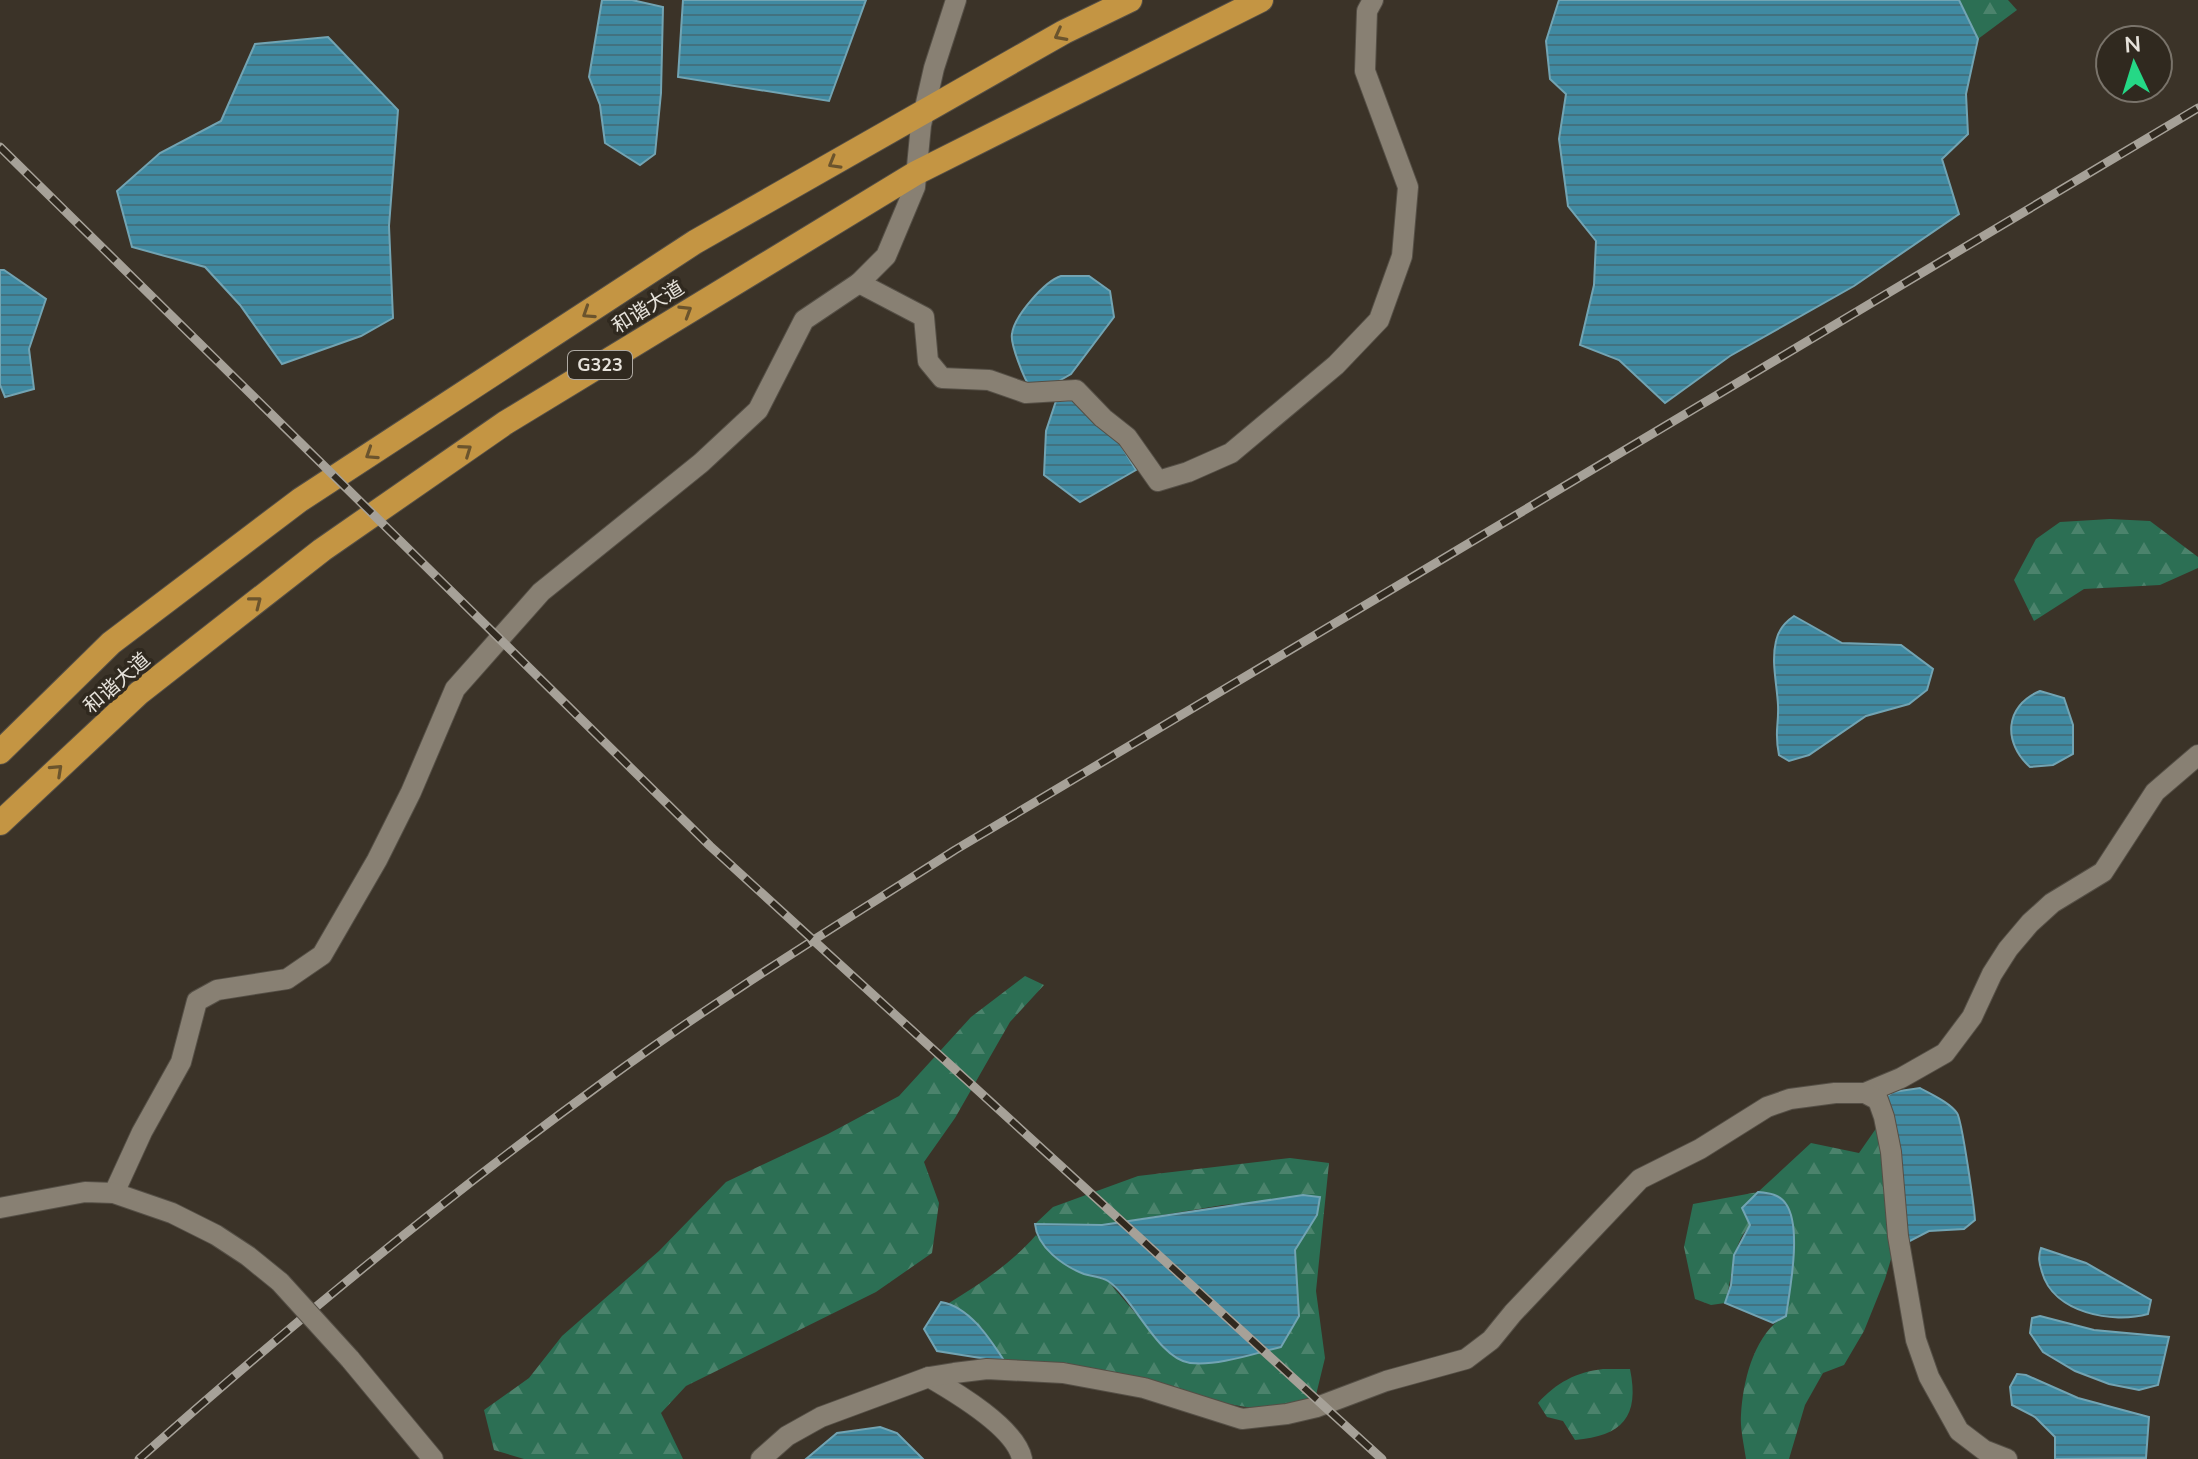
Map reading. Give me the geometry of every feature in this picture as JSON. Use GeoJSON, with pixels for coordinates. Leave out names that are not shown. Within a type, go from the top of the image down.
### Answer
{"type":"FeatureCollection","features":[{"type":"Feature","properties":{"kind":"highway","name":"和谐大道"},"geometry":{"type":"LineString","coordinates":[[0,752],[111,643],[300,500],[695,242],[1064,32],[1130,0]]}},
{"type":"Feature","properties":{"kind":"highway","name":"和谐大道"},"geometry":{"type":"LineString","coordinates":[[0,823],[139,693],[322,550],[505,423],[916,173],[1261,0]]}},
{"type":"Feature","properties":{"kind":"street"},"geometry":{"type":"LineString","coordinates":[[114,1193],[142,1132],[181,1062],[197,1001],[217,990],[287,979],[322,955],[377,860],[411,792],[455,689],[541,592],[701,463],[758,410],[804,320],[859,283],[886,256],[915,187],[924,111],[956,0]]}},
{"type":"Feature","properties":{"kind":"street"},"geometry":{"type":"LineString","coordinates":[[859,283],[924,317],[928,361],[942,378],[989,380],[1026,393],[1076,390],[1127,437],[1158,481],[1231,453],[1336,365],[1379,320],[1402,256],[1408,187],[1365,71],[1367,11],[1373,0]]}},
{"type":"Feature","properties":{"kind":"street"},"geometry":{"type":"LineString","coordinates":[[761,1459],[787,1436],[821,1417],[929,1377],[987,1369],[1063,1373],[1144,1388],[1242,1419],[1317,1407],[1386,1381],[1466,1359],[1491,1340],[1640,1179],[1700,1149],[1767,1107],[1790,1099],[1865,1093],[1901,1078],[1945,1053],[1972,1017],[1992,974],[2015,940],[2052,903],[2103,872],[2155,792],[2198,755]]}},
{"type":"Feature","properties":{"kind":"street"},"geometry":{"type":"LineString","coordinates":[[1865,1093],[1878,1100],[1884,1117],[1891,1152],[1903,1268],[1916,1340],[1929,1377],[1959,1431],[1984,1450],[2007,1459]]}},
{"type":"Feature","properties":{"kind":"street"},"geometry":{"type":"LineString","coordinates":[[0,1208],[85,1192],[114,1193],[172,1213],[216,1235],[280,1282],[350,1359],[433,1459]]}},
{"type":"Feature","properties":{"kind":"street"},"geometry":{"type":"LineString","coordinates":[[929,1377],[989,1418],[1011,1439],[1022,1459]]}},
{"type":"Feature","properties":{"kind":"green space"},"geometry":{"type":"Polygon","coordinates":[[[1959,0],[2008,0],[2017,10],[1978,39],[1959,0]]]}},
{"type":"Feature","properties":{"kind":"green space"},"geometry":{"type":"Polygon","coordinates":[[[2110,519],[2150,521],[2198,557],[2198,568],[2160,585],[2084,589],[2034,621],[2014,580],[2036,539],[2060,522],[2110,519]]]}},
{"type":"Feature","properties":{"kind":"green space"},"geometry":{"type":"Polygon","coordinates":[[[1025,976],[1044,985],[1010,1022],[955,1118],[924,1162],[939,1203],[932,1253],[876,1292],[686,1386],[661,1413],[683,1459],[524,1459],[494,1450],[484,1410],[529,1378],[562,1336],[659,1251],[726,1182],[828,1134],[899,1096],[971,1017],[1025,976]]]}},
{"type":"Feature","properties":{"kind":"green space"},"geometry":{"type":"Polygon","coordinates":[[[1884,1117],[1898,1236],[1885,1279],[1864,1331],[1844,1365],[1823,1373],[1805,1405],[1789,1459],[1746,1459],[1741,1420],[1744,1387],[1758,1346],[1775,1323],[1786,1315],[1792,1260],[1786,1204],[1760,1218],[1745,1231],[1736,1250],[1725,1303],[1711,1305],[1695,1299],[1684,1247],[1693,1204],[1758,1192],[1811,1143],[1859,1153],[1884,1117]]]}},
{"type":"Feature","properties":{"kind":"green space"},"geometry":{"type":"Polygon","coordinates":[[[1290,1158],[1329,1163],[1316,1291],[1325,1358],[1316,1395],[1269,1408],[1249,1407],[1145,1379],[1005,1362],[982,1328],[949,1303],[1006,1264],[1036,1235],[1057,1259],[1082,1273],[1108,1281],[1171,1355],[1188,1363],[1233,1360],[1299,1316],[1295,1250],[1317,1215],[1319,1197],[1303,1195],[1223,1205],[1102,1225],[1035,1224],[1053,1207],[1138,1176],[1290,1158]]]}},
{"type":"Feature","properties":{"kind":"green space"},"geometry":{"type":"Polygon","coordinates":[[[1603,1369],[1630,1369],[1632,1400],[1629,1412],[1624,1421],[1605,1434],[1575,1440],[1563,1421],[1547,1417],[1538,1403],[1567,1380],[1603,1369]]]}},
{"type":"Feature","properties":{"kind":"water"},"geometry":{"type":"Polygon","coordinates":[[[602,0],[632,0],[663,7],[661,93],[655,154],[640,165],[605,143],[600,105],[589,77],[602,0]]]}},
{"type":"Feature","properties":{"kind":"water"},"geometry":{"type":"Polygon","coordinates":[[[683,0],[866,0],[829,101],[678,77],[683,0]]]}},
{"type":"Feature","properties":{"kind":"water"},"geometry":{"type":"Polygon","coordinates":[[[1559,0],[1959,0],[1978,39],[1966,94],[1968,134],[1942,159],[1959,214],[1854,286],[1730,356],[1665,403],[1619,360],[1580,345],[1594,285],[1596,241],[1568,206],[1559,139],[1566,94],[1550,79],[1546,41],[1559,0]]]}},
{"type":"Feature","properties":{"kind":"water"},"geometry":{"type":"Polygon","coordinates":[[[328,37],[398,110],[389,226],[393,318],[361,336],[282,364],[240,305],[205,267],[132,247],[117,191],[160,153],[221,121],[255,44],[328,37]]]}},
{"type":"Feature","properties":{"kind":"water"},"geometry":{"type":"Polygon","coordinates":[[[0,270],[46,299],[29,349],[34,389],[5,397],[0,385],[0,270]]]}},
{"type":"Feature","properties":{"kind":"water"},"geometry":{"type":"Polygon","coordinates":[[[1061,276],[1089,276],[1110,291],[1114,317],[1071,374],[1050,386],[1031,388],[1018,361],[1012,334],[1018,318],[1031,300],[1061,276]]]}},
{"type":"Feature","properties":{"kind":"water"},"geometry":{"type":"Polygon","coordinates":[[[1074,400],[1119,442],[1136,470],[1080,502],[1044,475],[1046,431],[1056,401],[1074,400]]]}},
{"type":"Feature","properties":{"kind":"water"},"geometry":{"type":"Polygon","coordinates":[[[1794,616],[1842,643],[1901,645],[1933,669],[1927,690],[1909,704],[1866,716],[1809,755],[1789,761],[1779,755],[1774,657],[1778,634],[1794,616]]]}},
{"type":"Feature","properties":{"kind":"water"},"geometry":{"type":"Polygon","coordinates":[[[2040,691],[2064,698],[2073,725],[2073,754],[2053,765],[2030,767],[2015,747],[2011,726],[2019,706],[2040,691]]]}},
{"type":"Feature","properties":{"kind":"water"},"geometry":{"type":"Polygon","coordinates":[[[1920,1088],[1957,1113],[1965,1146],[1975,1220],[1964,1229],[1929,1231],[1908,1242],[1886,1097],[1893,1092],[1920,1088]]]}},
{"type":"Feature","properties":{"kind":"water"},"geometry":{"type":"Polygon","coordinates":[[[1758,1192],[1774,1195],[1786,1204],[1793,1227],[1794,1258],[1786,1316],[1773,1323],[1725,1303],[1731,1285],[1734,1255],[1750,1225],[1742,1208],[1758,1192]]]}},
{"type":"Feature","properties":{"kind":"water"},"geometry":{"type":"Polygon","coordinates":[[[1303,1195],[1320,1197],[1317,1215],[1295,1250],[1299,1316],[1281,1347],[1212,1363],[1190,1363],[1167,1351],[1118,1289],[1106,1280],[1084,1274],[1060,1261],[1046,1248],[1035,1224],[1102,1225],[1303,1195]]]}},
{"type":"Feature","properties":{"kind":"water"},"geometry":{"type":"Polygon","coordinates":[[[2041,1248],[2086,1263],[2151,1300],[2148,1314],[2102,1316],[2071,1306],[2048,1286],[2040,1263],[2041,1248]]]}},
{"type":"Feature","properties":{"kind":"water"},"geometry":{"type":"Polygon","coordinates":[[[941,1302],[970,1317],[1005,1362],[937,1351],[924,1329],[941,1302]]]}},
{"type":"Feature","properties":{"kind":"water"},"geometry":{"type":"Polygon","coordinates":[[[2040,1316],[2094,1330],[2169,1337],[2158,1385],[2139,1390],[2109,1384],[2075,1371],[2043,1352],[2030,1333],[2032,1318],[2040,1316]]]}},
{"type":"Feature","properties":{"kind":"water"},"geometry":{"type":"Polygon","coordinates":[[[2017,1374],[2078,1398],[2149,1417],[2146,1458],[2055,1459],[2055,1437],[2035,1417],[2012,1405],[2010,1387],[2017,1374]]]}},
{"type":"Feature","properties":{"kind":"water"},"geometry":{"type":"Polygon","coordinates":[[[880,1427],[897,1433],[923,1459],[806,1459],[837,1433],[880,1427]]]}},
{"type":"Feature","properties":{"kind":"railway"},"geometry":{"type":"LineString","coordinates":[[139,1459],[252,1360],[426,1217],[605,1081],[735,991],[955,850],[2198,108]]}},
{"type":"Feature","properties":{"kind":"railway"},"geometry":{"type":"LineString","coordinates":[[0,147],[710,846],[1382,1459]]}}]}
